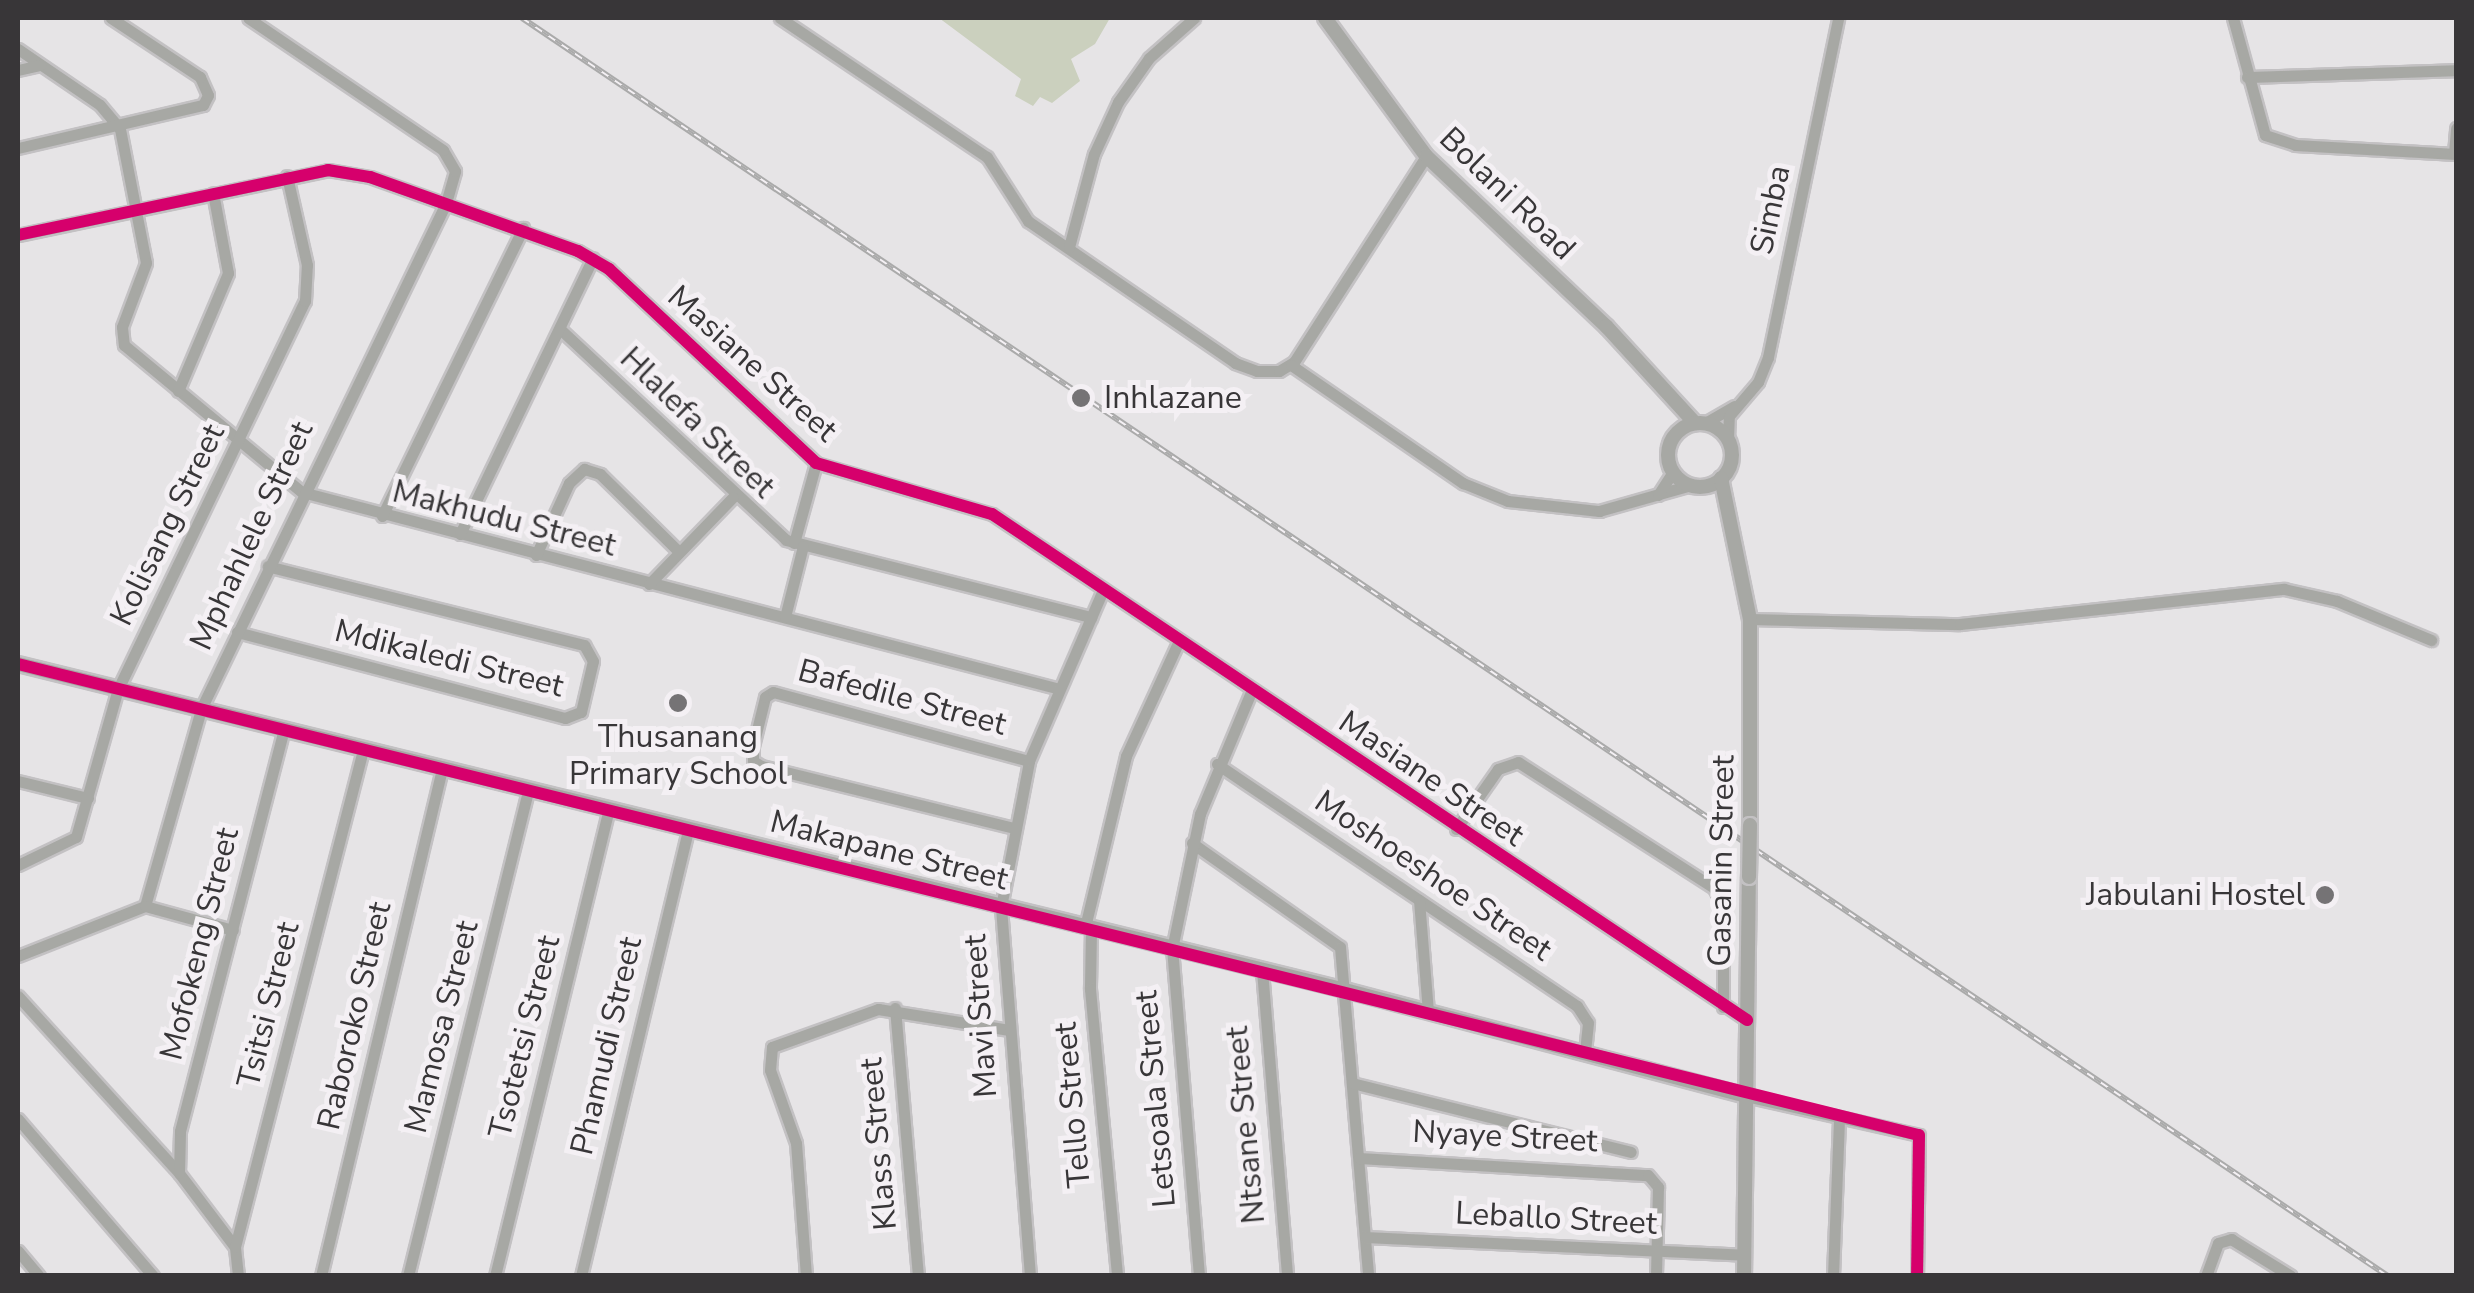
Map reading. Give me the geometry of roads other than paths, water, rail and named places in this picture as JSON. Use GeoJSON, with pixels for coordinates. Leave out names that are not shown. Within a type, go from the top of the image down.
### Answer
{"type":"FeatureCollection","features":[{"type":"Feature","properties":{"kind":"street"},"geometry":{"type":"LineString","coordinates":[[18,148],[120,128],[206,101],[200,78],[111,18]]}},
{"type":"Feature","properties":{"kind":"street"},"geometry":{"type":"LineString","coordinates":[[248,18],[443,150],[455,171],[446,203]]}},
{"type":"Feature","properties":{"kind":"street"},"geometry":{"type":"LineString","coordinates":[[780,18],[987,157],[1022,215],[1235,362],[1265,372],[1290,365],[1426,156]]}},
{"type":"Feature","properties":{"kind":"street"},"geometry":{"type":"LineString","coordinates":[[1069,247],[1094,154],[1118,102],[1149,58],[1194,18]]}},
{"type":"Feature","properties":{"kind":"street","name":"Bolani Road"},"geometry":{"type":"LineString","coordinates":[[1325,18],[1426,156],[1614,335],[1667,397],[1700,423]]}},
{"type":"Feature","properties":{"kind":"street","name":"Simba"},"geometry":{"type":"LineString","coordinates":[[1738,403],[1758,382],[1768,357],[1838,18]]}},
{"type":"Feature","properties":{"kind":"street"},"geometry":{"type":"LineString","coordinates":[[2233,18],[2265,135],[2334,149],[2455,154],[2456,128]]}},
{"type":"Feature","properties":{"kind":"street"},"geometry":{"type":"LineString","coordinates":[[18,49],[100,105],[120,128],[136,209]]}},
{"type":"Feature","properties":{"kind":"street"},"geometry":{"type":"LineString","coordinates":[[18,70],[40,65]]}},
{"type":"Feature","properties":{"kind":"street"},"geometry":{"type":"LineString","coordinates":[[2247,77],[2456,70]]}},
{"type":"Feature","properties":{"kind":"street","name":"Masiane Street"},"geometry":{"type":"LineString","coordinates":[[18,235],[287,176],[349,172],[523,228],[593,258],[816,464],[973,506],[1747,1020]]}},
{"type":"Feature","properties":{"kind":"street","name":"Kolisang Street"},"geometry":{"type":"LineString","coordinates":[[18,865],[70,844],[88,798],[118,689],[239,444],[309,289],[287,176]]}},
{"type":"Feature","properties":{"kind":"street"},"geometry":{"type":"LineString","coordinates":[[178,391],[228,272],[213,193]]}},
{"type":"Feature","properties":{"kind":"street","name":"Mphahlele Street"},"geometry":{"type":"LineString","coordinates":[[145,906],[201,709],[302,492],[446,203]]}},
{"type":"Feature","properties":{"kind":"street","name":"Makhudu Street"},"geometry":{"type":"LineString","coordinates":[[136,209],[146,263],[120,338],[239,444],[302,492],[382,516],[1056,688]]}},
{"type":"Feature","properties":{"kind":"street"},"geometry":{"type":"LineString","coordinates":[[382,516],[523,228]]}},
{"type":"Feature","properties":{"kind":"street"},"geometry":{"type":"LineString","coordinates":[[460,534],[593,258]]}},
{"type":"Feature","properties":{"kind":"street","name":"Hlalefa Street"},"geometry":{"type":"LineString","coordinates":[[560,329],[733,497],[799,545]]}},
{"type":"Feature","properties":{"kind":"street"},"geometry":{"type":"LineString","coordinates":[[1290,365],[1485,494],[1576,512],[1656,498],[1721,478],[1731,458],[1728,440],[1738,403]]}},
{"type":"Feature","properties":{"kind":"street","name":"Bolani Road"},"geometry":{"type":"LineString","coordinates":[[1667,397],[1679,431]]}},
{"type":"Feature","properties":{"kind":"street"},"geometry":{"type":"LineString","coordinates":[[1697,486],[1674,472],[1669,449],[1679,431],[1738,403]]}},
{"type":"Feature","properties":{"kind":"street"},"geometry":{"type":"LineString","coordinates":[[1700,423],[1728,440]]}},
{"type":"Feature","properties":{"kind":"street"},"geometry":{"type":"LineString","coordinates":[[785,617],[816,464]]}},
{"type":"Feature","properties":{"kind":"street"},"geometry":{"type":"LineString","coordinates":[[536,555],[568,483],[584,469],[600,474],[679,552]]}},
{"type":"Feature","properties":{"kind":"street"},"geometry":{"type":"LineString","coordinates":[[1656,498],[1674,472]]}},
{"type":"Feature","properties":{"kind":"street","name":"Gasanin Street"},"geometry":{"type":"LineString","coordinates":[[1721,478],[1724,510],[1750,619],[1744,1276]]}},
{"type":"Feature","properties":{"kind":"street","name":"Gasanin Street"},"geometry":{"type":"LineString","coordinates":[[1697,486],[1724,510]]}},
{"type":"Feature","properties":{"kind":"street"},"geometry":{"type":"LineString","coordinates":[[649,584],[733,497]]}},
{"type":"Feature","properties":{"kind":"street"},"geometry":{"type":"LineString","coordinates":[[799,545],[1091,616]]}},
{"type":"Feature","properties":{"kind":"street","name":"Mdikaledi Street"},"geometry":{"type":"LineString","coordinates":[[236,632],[565,718],[579,716],[592,666],[589,648],[268,566]]}},
{"type":"Feature","properties":{"kind":"street"},"geometry":{"type":"LineString","coordinates":[[1750,619],[1960,624],[2284,589],[2325,596],[2431,640]]}},
{"type":"Feature","properties":{"kind":"street","name":"Mavi Street"},"geometry":{"type":"LineString","coordinates":[[1030,1276],[1001,907],[1029,761],[1056,688],[1103,590]]}},
{"type":"Feature","properties":{"kind":"street","name":"Tello Street"},"geometry":{"type":"LineString","coordinates":[[1117,1276],[1092,1014],[1088,928],[1126,756],[1179,642]]}},
{"type":"Feature","properties":{"kind":"street","name":"Makapane Street"},"geometry":{"type":"LineString","coordinates":[[18,664],[1345,990],[1746,1096]]}},
{"type":"Feature","properties":{"kind":"street","name":"Bafedile Street"},"geometry":{"type":"LineString","coordinates":[[1014,828],[761,766],[752,757],[764,697],[772,692],[1029,761]]}},
{"type":"Feature","properties":{"kind":"street","name":"Letsoala Street"},"geometry":{"type":"LineString","coordinates":[[1199,1276],[1172,949],[1192,844],[1217,764],[1251,692]]}},
{"type":"Feature","properties":{"kind":"street","name":"Mofokeng Street"},"geometry":{"type":"LineString","coordinates":[[180,1173],[180,1131],[284,730]]}},
{"type":"Feature","properties":{"kind":"street","name":"Tsitsi Street"},"geometry":{"type":"LineString","coordinates":[[238,1276],[235,1247],[363,750]]}},
{"type":"Feature","properties":{"kind":"street"},"geometry":{"type":"LineString","coordinates":[[1456,829],[1498,769],[1518,762],[1714,888],[1724,915],[1723,1007]]}},
{"type":"Feature","properties":{"kind":"street","name":"Moshoeshoe Street"},"geometry":{"type":"LineString","coordinates":[[1217,764],[1577,1006],[1588,1023],[1585,1052]]}},
{"type":"Feature","properties":{"kind":"street","name":"Raboroko Street"},"geometry":{"type":"LineString","coordinates":[[322,1276],[442,769]]}},
{"type":"Feature","properties":{"kind":"street"},"geometry":{"type":"LineString","coordinates":[[18,781],[88,798]]}},
{"type":"Feature","properties":{"kind":"street","name":"Mamosa Street"},"geometry":{"type":"LineString","coordinates":[[408,1276],[528,791]]}},
{"type":"Feature","properties":{"kind":"street","name":"Tsotetsi Street"},"geometry":{"type":"LineString","coordinates":[[494,1276],[608,812]]}},
{"type":"Feature","properties":{"kind":"street","name":"Phamudi Street"},"geometry":{"type":"LineString","coordinates":[[581,1276],[688,830]]}},
{"type":"Feature","properties":{"kind":"street"},"geometry":{"type":"LineString","coordinates":[[1192,844],[1336,942],[1345,990],[1368,1276]]}},
{"type":"Feature","properties":{"kind":"street"},"geometry":{"type":"LineString","coordinates":[[1418,900],[1428,1011]]}},
{"type":"Feature","properties":{"kind":"street"},"geometry":{"type":"LineString","coordinates":[[18,956],[145,906],[233,930]]}},
{"type":"Feature","properties":{"kind":"street","name":"Ntsane Street"},"geometry":{"type":"LineString","coordinates":[[1262,970],[1287,1276]]}},
{"type":"Feature","properties":{"kind":"street"},"geometry":{"type":"LineString","coordinates":[[18,996],[180,1173],[235,1247]]}},
{"type":"Feature","properties":{"kind":"street"},"geometry":{"type":"LineString","coordinates":[[806,1276],[796,1143],[768,1052],[848,1017],[894,1008],[1009,1030]]}},
{"type":"Feature","properties":{"kind":"street","name":"Klass Street"},"geometry":{"type":"LineString","coordinates":[[894,1008],[918,1276]]}},
{"type":"Feature","properties":{"kind":"street"},"geometry":{"type":"LineString","coordinates":[[1352,1083],[1630,1152]]}},
{"type":"Feature","properties":{"kind":"street"},"geometry":{"type":"LineString","coordinates":[[1746,1096],[1919,1135],[1917,1276]]}},
{"type":"Feature","properties":{"kind":"street"},"geometry":{"type":"LineString","coordinates":[[1833,1276],[1838,1118]]}},
{"type":"Feature","properties":{"kind":"street"},"geometry":{"type":"LineString","coordinates":[[18,1119],[153,1276]]}},
{"type":"Feature","properties":{"kind":"street"},"geometry":{"type":"LineString","coordinates":[[1602,1145],[1609,1170]]}},
{"type":"Feature","properties":{"kind":"street","name":"Nyaye Street"},"geometry":{"type":"LineString","coordinates":[[1359,1158],[1648,1174],[1658,1187],[1657,1251]]}},
{"type":"Feature","properties":{"kind":"street","name":"Leballo Street"},"geometry":{"type":"LineString","coordinates":[[1366,1238],[1744,1255]]}},
{"type":"Feature","properties":{"kind":"street"},"geometry":{"type":"LineString","coordinates":[[2206,1276],[2218,1243],[2231,1238],[2290,1276]]}},
{"type":"Feature","properties":{"kind":"street"},"geometry":{"type":"LineString","coordinates":[[18,1251],[39,1276]]}},
{"type":"Feature","properties":{"kind":"street"},"geometry":{"type":"LineString","coordinates":[[1656,1276],[1657,1251]]}},
{"type":"Feature","properties":{"kind":"railway"},"geometry":{"type":"LineString","coordinates":[[522,18],[2388,1276]]}},
{"type":"Feature","properties":{"kind":"place","name":"Inhlazane"},"geometry":{"type":"Point","coordinates":[1081,398]}},
{"type":"Feature","properties":{"kind":"place","name":"Thusanang Primary School"},"geometry":{"type":"Point","coordinates":[678,703]}},
{"type":"Feature","properties":{"kind":"place","name":"Jabulani Hostel"},"geometry":{"type":"Point","coordinates":[2325,895]}}]}
